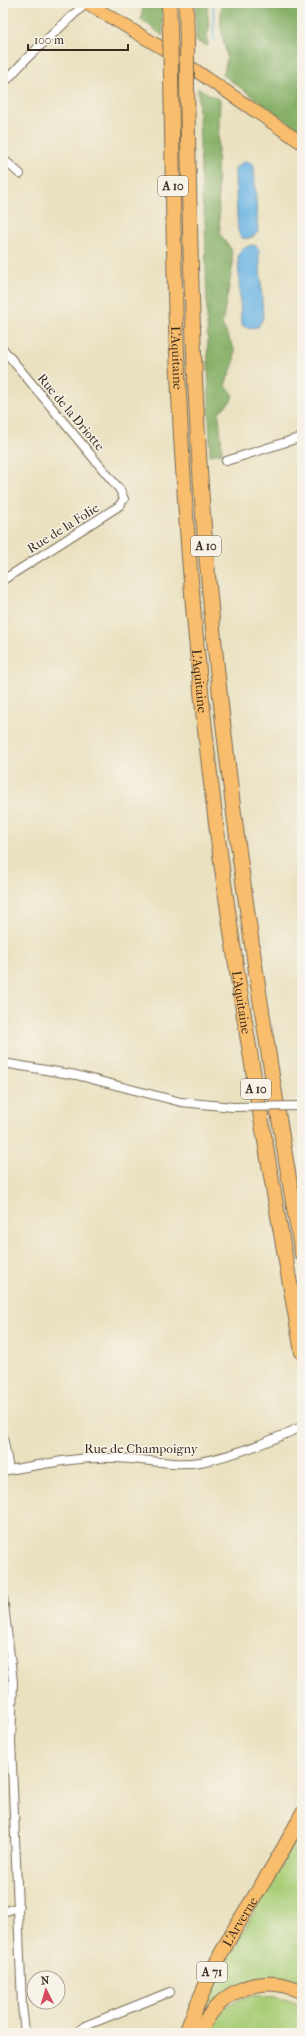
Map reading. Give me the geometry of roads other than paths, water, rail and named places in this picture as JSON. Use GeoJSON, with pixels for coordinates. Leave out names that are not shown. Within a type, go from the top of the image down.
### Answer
{"type":"FeatureCollection","features":[{"type":"Feature","properties":{"kind":"highway","name":"L'Aquitaine"},"geometry":{"type":"LineString","coordinates":[[169,3],[176,348],[190,565],[204,720],[216,824],[241,995],[264,1137],[302,1352]]}},
{"type":"Feature","properties":{"kind":"highway","name":"L'Aquitaine"},"geometry":{"type":"LineString","coordinates":[[186,3],[194,348],[201,485],[212,614],[228,771],[249,926],[302,1254]]}},
{"type":"Feature","properties":{"kind":"highway","name":"L'Arverne"},"geometry":{"type":"LineString","coordinates":[[186,2033],[200,1996],[244,1915],[279,1858],[302,1814]]}},
{"type":"Feature","properties":{"kind":"highway"},"geometry":{"type":"LineString","coordinates":[[178,2033],[198,1984],[213,1954],[230,1927],[244,1915]]}},
{"type":"Feature","properties":{"kind":"highway","name":"A 71"},"geometry":{"type":"LineString","coordinates":[[200,2033],[210,2012],[232,1993],[247,1986],[258,1984],[286,1985],[302,1992]]}},
{"type":"Feature","properties":{"kind":"main road"},"geometry":{"type":"LineString","coordinates":[[87,3],[167,51],[302,143]]}},
{"type":"Feature","properties":{"kind":"main road"},"geometry":{"type":"LineString","coordinates":[[102,3],[135,25],[167,51]]}},
{"type":"Feature","properties":{"kind":"street"},"geometry":{"type":"LineString","coordinates":[[3,84],[27,58],[87,3]]}},
{"type":"Feature","properties":{"kind":"street"},"geometry":{"type":"LineString","coordinates":[[3,160],[20,174]]}},
{"type":"Feature","properties":{"kind":"street","name":"Rue de la Driotte"},"geometry":{"type":"LineString","coordinates":[[3,349],[120,490]]}},
{"type":"Feature","properties":{"kind":"street"},"geometry":{"type":"LineString","coordinates":[[226,461],[302,437]]}},
{"type":"Feature","properties":{"kind":"street","name":"Rue de la Folie"},"geometry":{"type":"LineString","coordinates":[[3,580],[119,506],[124,499],[120,490]]}},
{"type":"Feature","properties":{"kind":"street"},"geometry":{"type":"LineString","coordinates":[[3,1063],[76,1075],[180,1102],[233,1107],[301,1106]]}},
{"type":"Feature","properties":{"kind":"street","name":"Rue de Champoigny"},"geometry":{"type":"LineString","coordinates":[[6,1470],[61,1462],[105,1458],[166,1463],[201,1461],[267,1442],[299,1428]]}},
{"type":"Feature","properties":{"kind":"street"},"geometry":{"type":"LineString","coordinates":[[3,1436],[6,1470]]}},
{"type":"Feature","properties":{"kind":"street"},"geometry":{"type":"LineString","coordinates":[[3,1597],[12,1682],[11,1742],[25,2033]]}},
{"type":"Feature","properties":{"kind":"street"},"geometry":{"type":"LineString","coordinates":[[3,1912],[19,1907]]}},
{"type":"Feature","properties":{"kind":"street"},"geometry":{"type":"LineString","coordinates":[[76,2033],[92,2024],[170,1992]]}},
{"type":"Feature","properties":{"kind":"water"},"geometry":{"type":"Polygon","coordinates":[[[245,161],[251,163],[254,167],[258,232],[251,237],[242,238],[238,231],[235,168],[245,161]]]}},
{"type":"Feature","properties":{"kind":"water"},"geometry":{"type":"Polygon","coordinates":[[[251,245],[256,246],[259,250],[263,318],[258,327],[248,328],[243,326],[241,321],[238,257],[242,249],[251,245]]]}},
{"type":"Feature","properties":{"kind":"waterway"},"geometry":{"type":"LineString","coordinates":[[213,3],[214,41]]}}]}
